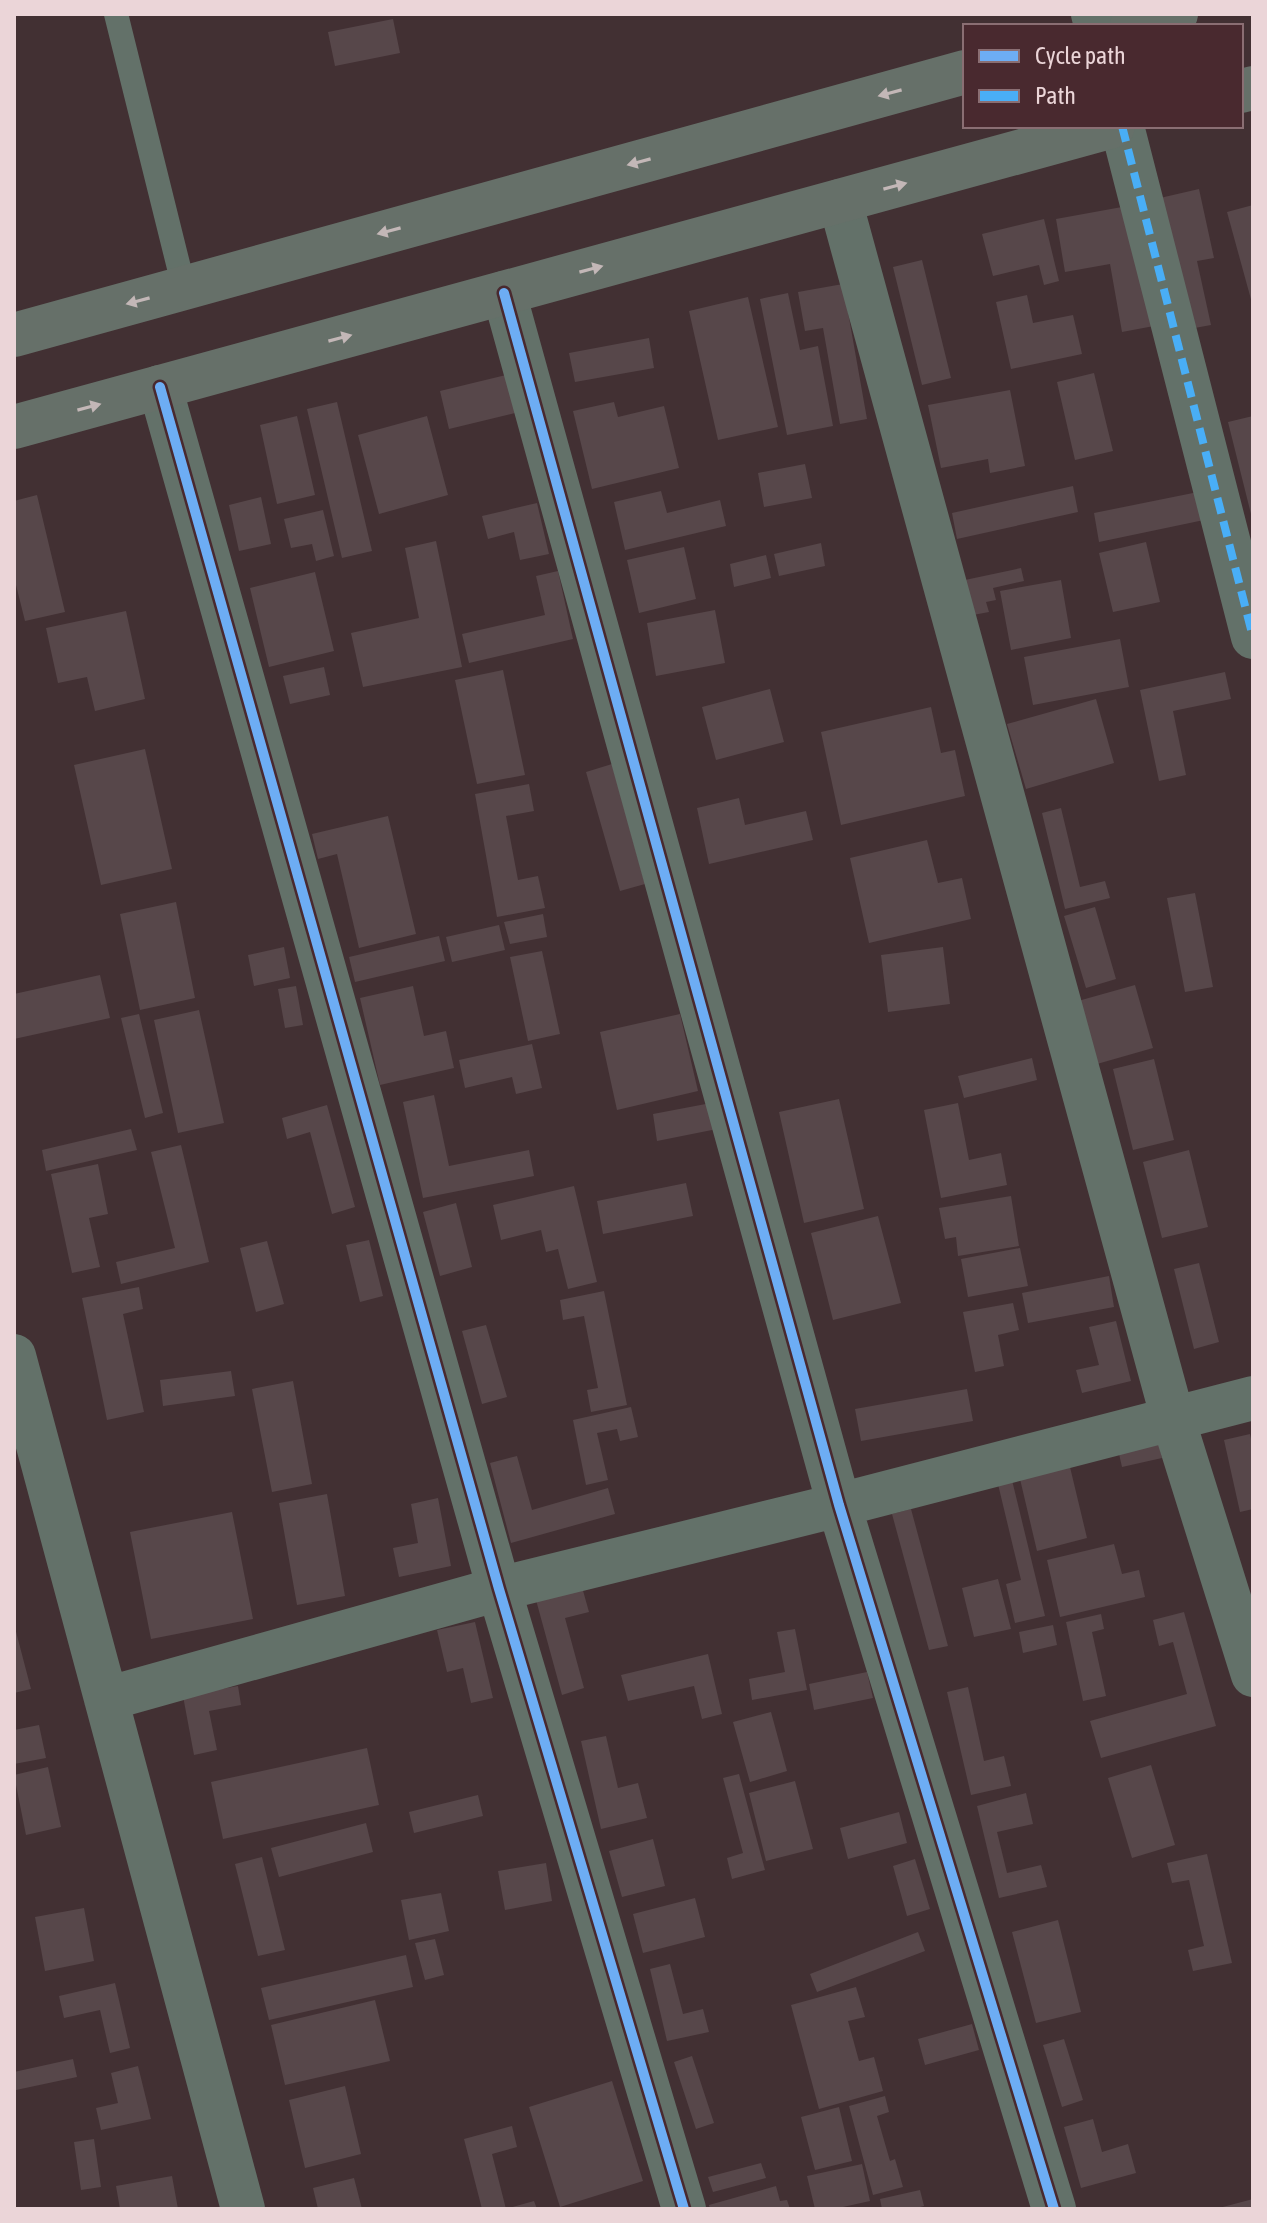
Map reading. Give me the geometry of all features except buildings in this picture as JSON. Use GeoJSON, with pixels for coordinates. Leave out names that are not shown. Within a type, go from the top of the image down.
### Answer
{"type":"FeatureCollection","features":[{"type":"Feature","properties":{"kind":"main road"},"geometry":{"type":"LineString","coordinates":[[1139,24],[1176,14]]}},
{"type":"Feature","properties":{"kind":"main road"},"geometry":{"type":"LineString","coordinates":[[14,335],[963,73]]}},
{"type":"Feature","properties":{"kind":"main road"},"geometry":{"type":"LineString","coordinates":[[14,427],[1106,128]]}},
{"type":"Feature","properties":{"kind":"street"},"geometry":{"type":"LineString","coordinates":[[1123,128],[1253,637]]}},
{"type":"Feature","properties":{"kind":"street"},"geometry":{"type":"LineString","coordinates":[[840,201],[1173,1419],[1253,1675]]}},
{"type":"Feature","properties":{"kind":"street"},"geometry":{"type":"LineString","coordinates":[[504,293],[839,1505],[1054,2209]]}},
{"type":"Feature","properties":{"kind":"street"},"geometry":{"type":"LineString","coordinates":[[160,387],[499,1589],[684,2209]]}},
{"type":"Feature","properties":{"kind":"street"},"geometry":{"type":"LineString","coordinates":[[14,1356],[243,2209]]}},
{"type":"Feature","properties":{"kind":"street"},"geometry":{"type":"LineString","coordinates":[[106,1699],[499,1589],[1253,1398]]}},
{"type":"Feature","properties":{"kind":"lane"},"geometry":{"type":"LineString","coordinates":[[116,14],[184,288]]}},
{"type":"Feature","properties":{"kind":"marked path"},"geometry":{"type":"LineString","coordinates":[[1123,128],[1253,637]]}},
{"type":"Feature","properties":{"kind":"cycle path"},"geometry":{"type":"LineString","coordinates":[[504,293],[839,1505],[1054,2209]]}},
{"type":"Feature","properties":{"kind":"cycle path"},"geometry":{"type":"LineString","coordinates":[[160,387],[499,1589],[684,2209]]}}]}
